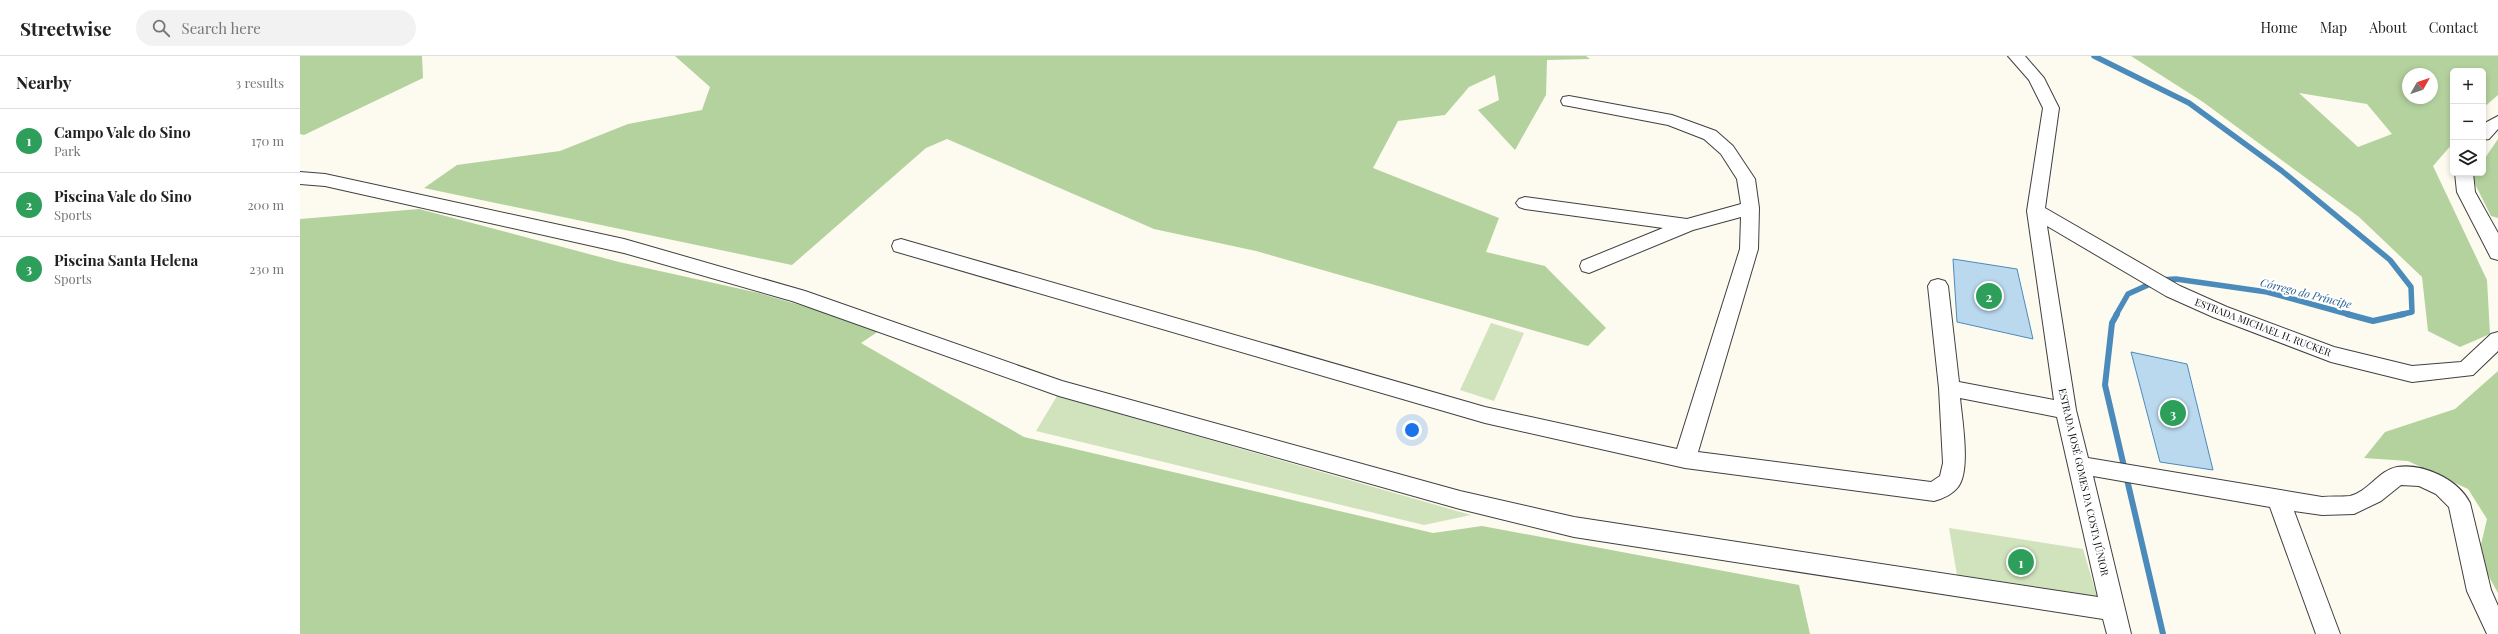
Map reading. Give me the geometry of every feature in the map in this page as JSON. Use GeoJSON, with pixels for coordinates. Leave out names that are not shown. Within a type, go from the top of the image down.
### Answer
{"type":"FeatureCollection","features":[{"type":"Feature","properties":{"kind":"street","name":"ESTRADA JOSÉ GOMES DA COSTA JÚNIOR"},"geometry":{"type":"LineString","coordinates":[[2016,56],[2036,78],[2051,108],[2036,212],[2066,410],[2119,634]]}},
{"type":"Feature","properties":{"kind":"street"},"geometry":{"type":"LineString","coordinates":[[1568,101],[1672,120],[1710,135],[1727,150],[1746,179],[1750,208],[1749,249],[1685,459]]}},
{"type":"Feature","properties":{"kind":"street"},"geometry":{"type":"LineString","coordinates":[[2486,130],[2498,121]]}},
{"type":"Feature","properties":{"kind":"street"},"geometry":{"type":"LineString","coordinates":[[2464,176],[2466,192],[2498,252]]}},
{"type":"Feature","properties":{"kind":"street"},"geometry":{"type":"LineString","coordinates":[[300,178],[324,180],[624,246],[798,296],[1059,388],[1460,500],[1574,527],[2114,610]]}},
{"type":"Feature","properties":{"kind":"street"},"geometry":{"type":"LineString","coordinates":[[1525,203],[1688,225]]}},
{"type":"Feature","properties":{"kind":"street"},"geometry":{"type":"LineString","coordinates":[[1589,266],[1688,225],[1750,208]]}},
{"type":"Feature","properties":{"kind":"street","name":"ESTRADA MICHAEL H. RUCKER"},"geometry":{"type":"LineString","coordinates":[[2036,212],[2173,291],[2220,312],[2331,354],[2412,374],[2466,368],[2498,339]]}},
{"type":"Feature","properties":{"kind":"street"},"geometry":{"type":"LineString","coordinates":[[901,246],[1485,415],[1685,459],[1934,492],[1950,481],[1954,463],[1950,388],[1938,286]]}},
{"type":"Feature","properties":{"kind":"street"},"geometry":{"type":"LineString","coordinates":[[1950,388],[2066,410]]}},
{"type":"Feature","properties":{"kind":"street"},"geometry":{"type":"LineString","coordinates":[[2079,465],[2322,506],[2354,505],[2373,494],[2397,476],[2421,477],[2444,488],[2459,503],[2479,591],[2498,632]]}},
{"type":"Feature","properties":{"kind":"street"},"geometry":{"type":"LineString","coordinates":[[2278,498],[2328,634]]}},
{"type":"Feature","properties":{"kind":"green space"},"geometry":{"type":"Polygon","coordinates":[[[300,56],[422,56],[423,78],[304,135],[300,134],[300,56]]]}},
{"type":"Feature","properties":{"kind":"green space"},"geometry":{"type":"Polygon","coordinates":[[[675,56],[1586,56],[1590,59],[1547,60],[1546,95],[1515,150],[1478,110],[1499,100],[1495,75],[1469,87],[1445,115],[1398,121],[1373,168],[1499,218],[1486,252],[1545,266],[1606,328],[1588,346],[1256,251],[1154,229],[947,139],[926,148],[792,265],[424,188],[457,165],[560,151],[628,124],[702,110],[710,87],[675,56]]]}},
{"type":"Feature","properties":{"kind":"green space"},"geometry":{"type":"Polygon","coordinates":[[[2131,56],[2498,56],[2498,95],[2486,105],[2486,68],[2450,68],[2450,146],[2433,166],[2487,280],[2490,334],[2460,347],[2428,331],[2422,277],[2359,217],[2203,102],[2131,56]],[[2299,93],[2358,147],[2392,134],[2367,104],[2299,93]]]}},
{"type":"Feature","properties":{"kind":"green space"},"geometry":{"type":"Polygon","coordinates":[[[2498,139],[2498,218],[2491,216],[2472,178],[2473,176],[2486,176],[2486,157],[2498,139]]]}},
{"type":"Feature","properties":{"kind":"green space"},"geometry":{"type":"Polygon","coordinates":[[[419,209],[619,262],[759,293],[882,329],[861,343],[1024,437],[1433,533],[1482,526],[1799,585],[1810,634],[300,634],[300,219],[419,209]]]}},
{"type":"Feature","properties":{"kind":"green space"},"geometry":{"type":"Polygon","coordinates":[[[1491,323],[1524,333],[1494,401],[1460,390],[1491,323]]]}},
{"type":"Feature","properties":{"kind":"green space"},"geometry":{"type":"Polygon","coordinates":[[[2498,371],[2498,593],[2478,557],[2487,519],[2468,489],[2408,461],[2364,458],[2385,432],[2455,409],[2498,371]]]}},
{"type":"Feature","properties":{"kind":"green space"},"geometry":{"type":"Polygon","coordinates":[[[1057,396],[1471,515],[1424,525],[1036,431],[1057,396]]]}},
{"type":"Feature","properties":{"kind":"green space"},"geometry":{"type":"Polygon","coordinates":[[[1949,528],[2083,549],[2098,600],[1957,575],[1949,528]]]}},
{"type":"Feature","properties":{"kind":"water"},"geometry":{"type":"Polygon","coordinates":[[[1953,259],[2017,269],[2033,339],[1957,322],[1953,259]]]}},
{"type":"Feature","properties":{"kind":"water"},"geometry":{"type":"Polygon","coordinates":[[[2131,352],[2187,364],[2213,470],[2160,462],[2131,352]]]}},
{"type":"Feature","properties":{"kind":"waterway","name":"Córrego do Príncipe"},"geometry":{"type":"LineString","coordinates":[[2094,56],[2189,103],[2282,171],[2390,260],[2411,287],[2412,312],[2399,315]]}},
{"type":"Feature","properties":{"kind":"waterway","name":"Córrego do Príncipe"},"geometry":{"type":"LineString","coordinates":[[2116,315],[2128,294],[2159,280],[2176,279],[2267,292],[2351,315]]}},
{"type":"Feature","properties":{"kind":"waterway","name":"Córrego do Príncipe"},"geometry":{"type":"LineString","coordinates":[[2117,314],[2112,323],[2105,385],[2163,634]]}},
{"type":"Feature","properties":{"kind":"waterway","name":"Córrego do Príncipe"},"geometry":{"type":"LineString","coordinates":[[2347,314],[2373,321],[2404,314]]}},
{"type":"Feature","properties":{"kind":"place","name":"Piscina Vale do Sino"},"geometry":{"type":"Point","coordinates":[1989,296]}},
{"type":"Feature","properties":{"kind":"place","name":"Piscina Santa Helena"},"geometry":{"type":"Point","coordinates":[2173,413]}},
{"type":"Feature","properties":{"kind":"place","name":"Campo Vale do Sino"},"geometry":{"type":"Point","coordinates":[2021,562]}}]}
